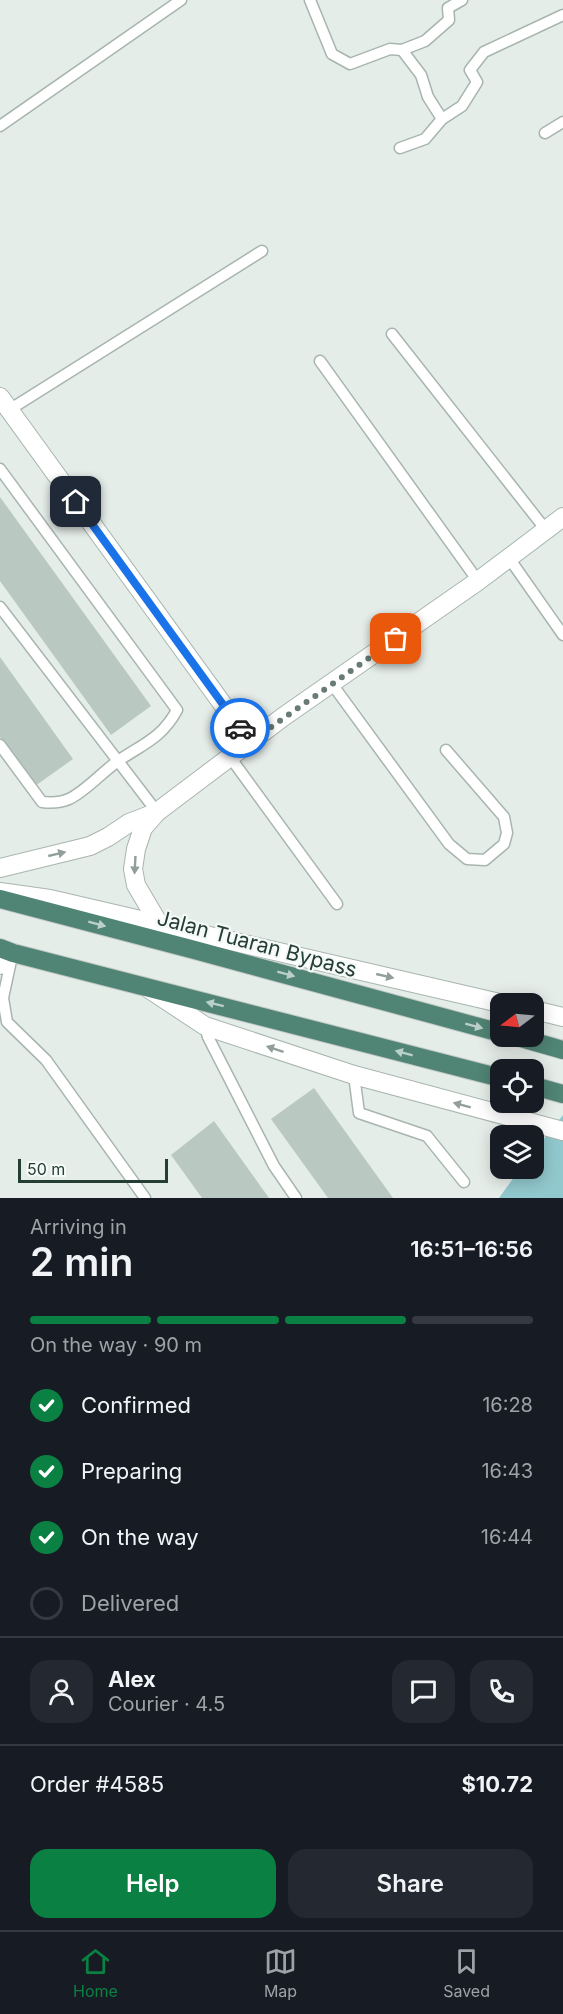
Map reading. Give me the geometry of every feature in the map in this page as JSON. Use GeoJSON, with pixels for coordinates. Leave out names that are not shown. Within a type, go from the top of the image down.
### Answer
{"type":"FeatureCollection","features":[{"type":"Feature","properties":{"kind":"highway","name":"Jalan Tuaran Bypass"},"geometry":{"type":"LineString","coordinates":[[0,899],[490,1030]]}},
{"type":"Feature","properties":{"kind":"highway"},"geometry":{"type":"LineString","coordinates":[[4,955],[146,986],[490,1075]]}},
{"type":"Feature","properties":{"kind":"highway"},"geometry":{"type":"LineString","coordinates":[[544,1045],[563,1050]]}},
{"type":"Feature","properties":{"kind":"street"},"geometry":{"type":"LineString","coordinates":[[5,404],[250,742]]}},
{"type":"Feature","properties":{"kind":"street"},"geometry":{"type":"LineString","coordinates":[[159,924],[136,885],[134,868],[136,849],[143,828],[157,812],[250,742],[478,581],[563,517]]}},
{"type":"Feature","properties":{"kind":"street"},"geometry":{"type":"LineString","coordinates":[[0,868],[90,846],[129,823],[157,812]]}},
{"type":"Feature","properties":{"kind":"street"},"geometry":{"type":"LineString","coordinates":[[0,892],[50,899],[490,1001]]}},
{"type":"Feature","properties":{"kind":"street"},"geometry":{"type":"LineString","coordinates":[[146,986],[205,1026],[354,1075],[563,1131]]}},
{"type":"Feature","properties":{"kind":"street"},"geometry":{"type":"LineString","coordinates":[[544,1012],[563,1017]]}},
{"type":"Feature","properties":{"kind":"lane"},"geometry":{"type":"LineString","coordinates":[[0,126],[181,0]]}},
{"type":"Feature","properties":{"kind":"lane"},"geometry":{"type":"LineString","coordinates":[[310,0],[332,54],[350,64],[390,49],[402,50],[426,41],[449,20],[448,8],[462,0]]}},
{"type":"Feature","properties":{"kind":"lane"},"geometry":{"type":"LineString","coordinates":[[400,148],[425,139],[442,119],[462,106],[477,82],[470,70],[484,52],[563,15]]}},
{"type":"Feature","properties":{"kind":"lane"},"geometry":{"type":"LineString","coordinates":[[402,50],[421,75],[428,97],[442,119]]}},
{"type":"Feature","properties":{"kind":"lane"},"geometry":{"type":"LineString","coordinates":[[545,133],[563,122]]}},
{"type":"Feature","properties":{"kind":"lane"},"geometry":{"type":"LineString","coordinates":[[5,404],[262,251]]}},
{"type":"Feature","properties":{"kind":"lane"},"geometry":{"type":"LineString","coordinates":[[392,334],[546,530]]}},
{"type":"Feature","properties":{"kind":"lane"},"geometry":{"type":"LineString","coordinates":[[320,361],[478,581]]}},
{"type":"Feature","properties":{"kind":"lane"},"geometry":{"type":"LineString","coordinates":[[0,469],[177,710],[169,724],[148,744],[118,761],[70,798],[54,803],[42,802],[0,745]]}},
{"type":"Feature","properties":{"kind":"lane"},"geometry":{"type":"LineString","coordinates":[[509,558],[563,635]]}},
{"type":"Feature","properties":{"kind":"lane"},"geometry":{"type":"LineString","coordinates":[[0,607],[157,812]]}},
{"type":"Feature","properties":{"kind":"lane"},"geometry":{"type":"LineString","coordinates":[[332,684],[449,844],[467,859],[485,860],[504,844],[507,833],[504,817],[446,750]]}},
{"type":"Feature","properties":{"kind":"lane"},"geometry":{"type":"LineString","coordinates":[[230,757],[337,904]]}},
{"type":"Feature","properties":{"kind":"lane"},"geometry":{"type":"LineString","coordinates":[[4,955],[4,1023],[46,1060],[145,1198]]}},
{"type":"Feature","properties":{"kind":"lane"},"geometry":{"type":"LineString","coordinates":[[205,1026],[208,1037],[274,1166],[296,1198]]}},
{"type":"Feature","properties":{"kind":"lane"},"geometry":{"type":"LineString","coordinates":[[354,1075],[359,1113],[427,1136],[464,1182]]}},
{"type":"Feature","properties":{"kind":"water"},"geometry":{"type":"Polygon","coordinates":[[[563,1115],[563,1198],[499,1198],[513,1179],[544,1179],[544,1139],[563,1115]]]}},
{"type":"Feature","properties":{"kind":"building"},"geometry":{"type":"Polygon","coordinates":[[[0,497],[151,706],[111,735],[0,581],[0,497]]]}},
{"type":"Feature","properties":{"kind":"building"},"geometry":{"type":"Polygon","coordinates":[[[0,657],[73,759],[35,786],[0,737],[0,657]]]}},
{"type":"Feature","properties":{"kind":"building"},"geometry":{"type":"Polygon","coordinates":[[[314,1088],[393,1198],[328,1198],[271,1119],[314,1088]]]}},
{"type":"Feature","properties":{"kind":"building"},"geometry":{"type":"Polygon","coordinates":[[[214,1121],[269,1198],[202,1198],[171,1155],[214,1121]]]}},
{"type":"Feature","properties":{"kind":"way so far"},"geometry":{"type":"LineString","coordinates":[[240,728],[250,742],[396,639]]}},
{"type":"Feature","properties":{"kind":"route"},"geometry":{"type":"LineString","coordinates":[[76,502],[240,728]]}}]}
